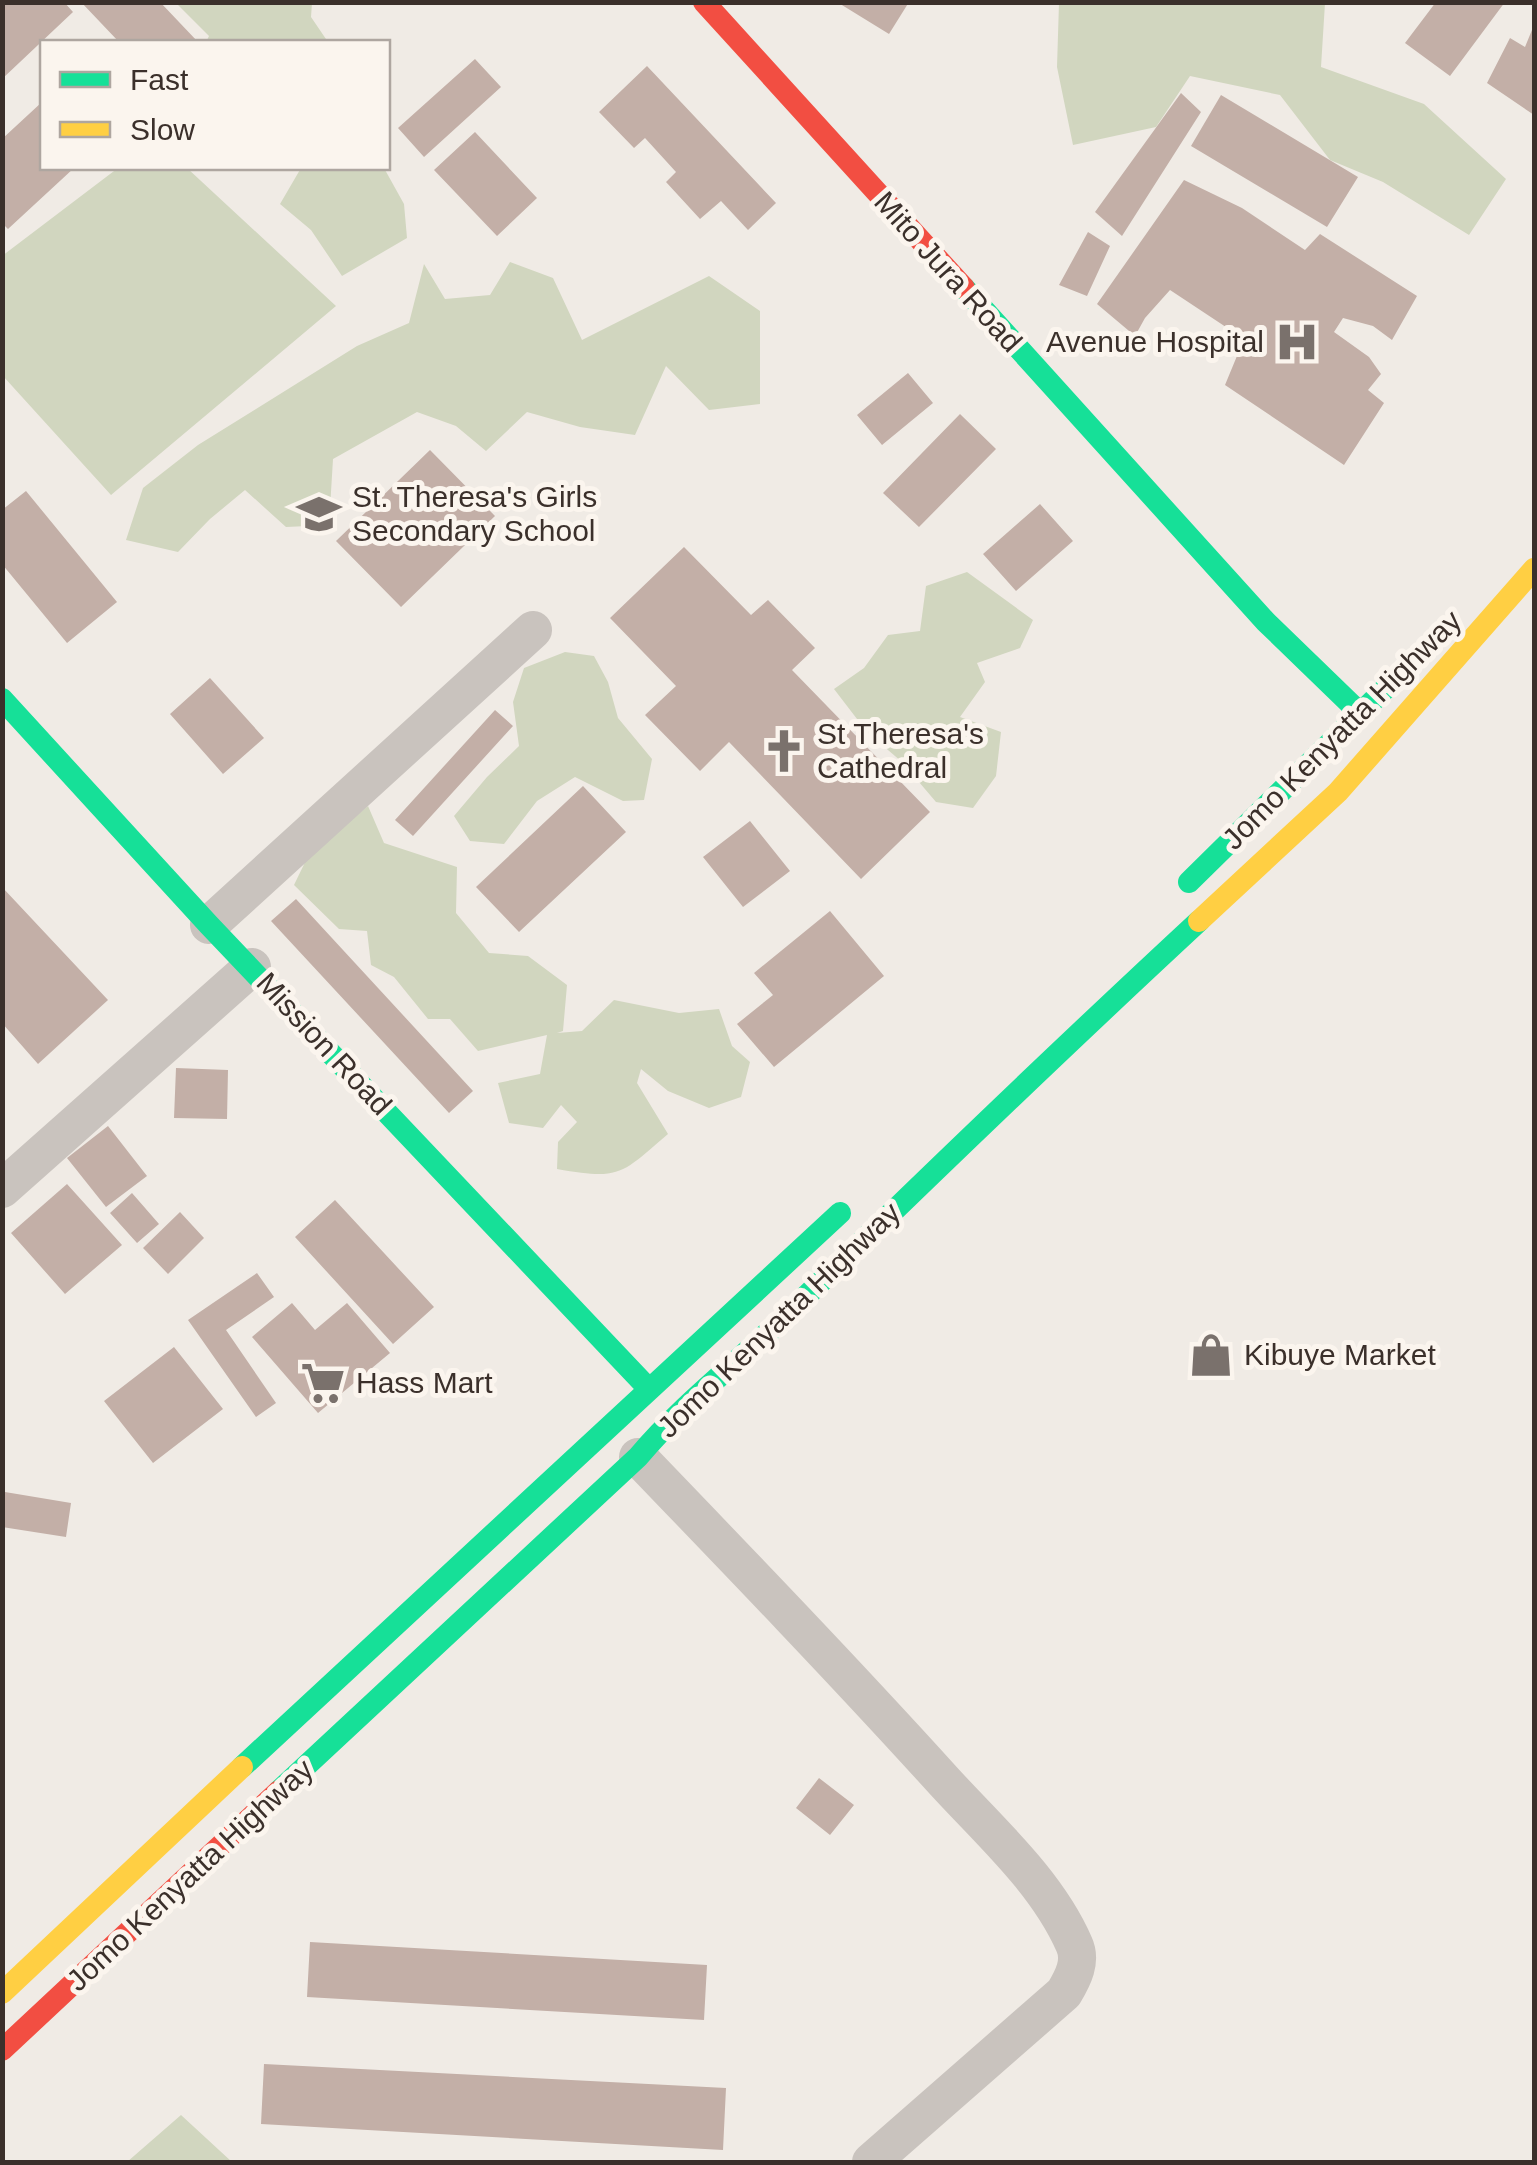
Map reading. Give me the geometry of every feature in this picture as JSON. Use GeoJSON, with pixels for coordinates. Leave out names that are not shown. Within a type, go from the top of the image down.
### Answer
{"type":"FeatureCollection","features":[{"type":"Feature","properties":{"kind":"main road","name":"Mito Jura Road"},"geometry":{"type":"LineString","coordinates":[[704,2],[1266,622],[1360,713]]}},
{"type":"Feature","properties":{"kind":"main road","name":"Jomo Kenyatta Highway"},"geometry":{"type":"LineString","coordinates":[[2,2050],[638,1457],[672,1417],[789,1313],[1016,1090],[1338,792],[1534,569]]}},
{"type":"Feature","properties":{"kind":"main road","name":"Jomo Kenyatta Highway"},"geometry":{"type":"LineString","coordinates":[[1174,896],[1410,666]]}},
{"type":"Feature","properties":{"kind":"main road","name":"Mission Road"},"geometry":{"type":"LineString","coordinates":[[2,698],[209,925],[648,1388]]}},
{"type":"Feature","properties":{"kind":"main road","name":"Jomo Kenyatta Highway"},"geometry":{"type":"LineString","coordinates":[[2,1993],[648,1388],[851,1204]]}},
{"type":"Feature","properties":{"kind":"street"},"geometry":{"type":"LineString","coordinates":[[209,925],[533,630]]}},
{"type":"Feature","properties":{"kind":"street"},"geometry":{"type":"LineString","coordinates":[[2,1189],[252,967]]}},
{"type":"Feature","properties":{"kind":"street"},"geometry":{"type":"LineString","coordinates":[[648,1388],[672,1417]]}},
{"type":"Feature","properties":{"kind":"street"},"geometry":{"type":"LineString","coordinates":[[638,1457],[993,1834],[1048,1899],[1076,1948],[1076,1975],[1064,1994],[872,2162]]}},
{"type":"Feature","properties":{"kind":"green space"},"geometry":{"type":"Polygon","coordinates":[[[176,3],[312,3],[311,17],[327,40],[207,40],[209,36],[176,3]]]}},
{"type":"Feature","properties":{"kind":"green space"},"geometry":{"type":"Polygon","coordinates":[[[1059,3],[1325,3],[1321,67],[1424,104],[1506,179],[1469,235],[1383,182],[1330,160],[1280,95],[1190,76],[1156,127],[1073,145],[1057,67],[1059,3]]]}},
{"type":"Feature","properties":{"kind":"green space"},"geometry":{"type":"Polygon","coordinates":[[[115,170],[189,170],[336,306],[111,495],[3,376],[2,256],[115,170]]]}},
{"type":"Feature","properties":{"kind":"green space"},"geometry":{"type":"Polygon","coordinates":[[[300,170],[385,170],[404,204],[407,238],[342,276],[311,230],[280,204],[300,170]]]}},
{"type":"Feature","properties":{"kind":"green space"},"geometry":{"type":"Polygon","coordinates":[[[510,262],[553,278],[582,340],[709,276],[760,311],[760,404],[709,410],[666,366],[635,435],[580,427],[527,412],[486,451],[456,426],[417,412],[333,459],[329,525],[286,527],[245,490],[178,552],[126,540],[143,488],[198,445],[357,346],[409,323],[424,264],[445,299],[490,295],[510,262]]]}},
{"type":"Feature","properties":{"kind":"green space"},"geometry":{"type":"Polygon","coordinates":[[[967,572],[1033,620],[1020,648],[977,663],[985,682],[960,717],[1001,732],[996,776],[973,808],[936,802],[902,762],[867,732],[834,689],[864,668],[888,635],[920,631],[926,586],[967,572]]]}},
{"type":"Feature","properties":{"kind":"green space"},"geometry":{"type":"Polygon","coordinates":[[[565,652],[594,656],[608,682],[618,718],[652,759],[644,800],[623,801],[575,777],[537,801],[504,844],[470,841],[454,816],[519,746],[513,702],[524,668],[565,652]]]}},
{"type":"Feature","properties":{"kind":"green space"},"geometry":{"type":"Polygon","coordinates":[[[368,806],[384,843],[457,867],[456,913],[489,953],[528,956],[567,985],[563,1031],[557,1033],[582,1031],[614,1000],[679,1013],[719,1009],[732,1046],[750,1062],[741,1097],[709,1108],[668,1091],[641,1069],[637,1083],[668,1134],[618,1171],[595,1174],[557,1169],[558,1142],[577,1122],[561,1105],[543,1128],[509,1123],[498,1083],[540,1074],[547,1035],[478,1051],[450,1019],[428,1019],[394,977],[371,965],[367,931],[339,929],[294,885],[309,854],[368,806]]]}},
{"type":"Feature","properties":{"kind":"green space"},"geometry":{"type":"Polygon","coordinates":[[[181,2115],[232,2162],[127,2162],[181,2115]]]}},
{"type":"Feature","properties":{"kind":"building"},"geometry":{"type":"Polygon","coordinates":[[[2,2],[64,2],[73,12],[2,79],[2,2]]]}},
{"type":"Feature","properties":{"kind":"building"},"geometry":{"type":"Polygon","coordinates":[[[81,2],[160,2],[196,40],[117,40],[81,2]]]}},
{"type":"Feature","properties":{"kind":"building"},"geometry":{"type":"Polygon","coordinates":[[[837,2],[909,2],[889,34],[837,2]]]}},
{"type":"Feature","properties":{"kind":"building"},"geometry":{"type":"Polygon","coordinates":[[[1436,2],[1505,2],[1450,76],[1405,43],[1436,2]]]}},
{"type":"Feature","properties":{"kind":"building"},"geometry":{"type":"Polygon","coordinates":[[[1534,25],[1534,115],[1487,83],[1510,38],[1525,47],[1534,25]]]}},
{"type":"Feature","properties":{"kind":"building"},"geometry":{"type":"Polygon","coordinates":[[[475,59],[501,87],[424,157],[398,128],[475,59]]]}},
{"type":"Feature","properties":{"kind":"building"},"geometry":{"type":"Polygon","coordinates":[[[647,66],[776,203],[748,230],[721,201],[700,219],[666,182],[676,172],[645,138],[634,148],[599,112],[647,66]]]}},
{"type":"Feature","properties":{"kind":"building"},"geometry":{"type":"Polygon","coordinates":[[[1181,93],[1201,112],[1122,236],[1095,212],[1181,93]]]}},
{"type":"Feature","properties":{"kind":"building"},"geometry":{"type":"Polygon","coordinates":[[[1221,95],[1358,177],[1327,227],[1191,146],[1221,95]]]}},
{"type":"Feature","properties":{"kind":"building"},"geometry":{"type":"Polygon","coordinates":[[[40,104],[40,170],[72,170],[8,229],[2,223],[2,139],[40,104]]]}},
{"type":"Feature","properties":{"kind":"building"},"geometry":{"type":"Polygon","coordinates":[[[475,132],[537,198],[497,236],[434,170],[475,132]]]}},
{"type":"Feature","properties":{"kind":"building"},"geometry":{"type":"Polygon","coordinates":[[[1184,180],[1242,208],[1305,250],[1320,234],[1417,296],[1392,340],[1373,326],[1343,318],[1334,332],[1369,357],[1381,374],[1368,390],[1384,403],[1344,465],[1225,385],[1244,339],[1170,290],[1135,336],[1097,304],[1184,180]]]}},
{"type":"Feature","properties":{"kind":"building"},"geometry":{"type":"Polygon","coordinates":[[[1088,232],[1110,246],[1087,296],[1059,285],[1088,232]]]}},
{"type":"Feature","properties":{"kind":"building"},"geometry":{"type":"Polygon","coordinates":[[[908,373],[933,403],[882,445],[857,415],[908,373]]]}},
{"type":"Feature","properties":{"kind":"building"},"geometry":{"type":"Polygon","coordinates":[[[960,414],[996,449],[919,527],[883,493],[960,414]]]}},
{"type":"Feature","properties":{"kind":"building"},"geometry":{"type":"Polygon","coordinates":[[[430,450],[495,516],[401,607],[336,541],[430,450]]]}},
{"type":"Feature","properties":{"kind":"building"},"geometry":{"type":"Polygon","coordinates":[[[26,491],[117,602],[67,643],[2,564],[2,510],[26,491]]]}},
{"type":"Feature","properties":{"kind":"building"},"geometry":{"type":"Polygon","coordinates":[[[1040,504],[1073,541],[1016,591],[983,554],[1040,504]]]}},
{"type":"Feature","properties":{"kind":"building"},"geometry":{"type":"Polygon","coordinates":[[[684,547],[751,615],[768,600],[815,648],[792,670],[930,812],[861,879],[729,742],[700,771],[645,715],[676,686],[610,618],[684,547]]]}},
{"type":"Feature","properties":{"kind":"building"},"geometry":{"type":"Polygon","coordinates":[[[210,678],[264,738],[223,774],[170,714],[210,678]]]}},
{"type":"Feature","properties":{"kind":"building"},"geometry":{"type":"Polygon","coordinates":[[[495,710],[513,726],[413,836],[395,820],[495,710]]]}},
{"type":"Feature","properties":{"kind":"building"},"geometry":{"type":"Polygon","coordinates":[[[583,786],[626,832],[519,932],[476,887],[583,786]]]}},
{"type":"Feature","properties":{"kind":"building"},"geometry":{"type":"Polygon","coordinates":[[[750,821],[790,871],[743,907],[703,857],[750,821]]]}},
{"type":"Feature","properties":{"kind":"building"},"geometry":{"type":"Polygon","coordinates":[[[2,887],[108,1000],[38,1064],[2,1023],[2,887]]]}},
{"type":"Feature","properties":{"kind":"building"},"geometry":{"type":"Polygon","coordinates":[[[296,899],[473,1091],[449,1113],[271,921],[296,899]]]}},
{"type":"Feature","properties":{"kind":"building"},"geometry":{"type":"Polygon","coordinates":[[[830,911],[884,976],[774,1067],[737,1024],[773,995],[754,973],[830,911]]]}},
{"type":"Feature","properties":{"kind":"building"},"geometry":{"type":"Polygon","coordinates":[[[176,1068],[228,1070],[227,1119],[174,1118],[176,1068]]]}},
{"type":"Feature","properties":{"kind":"building"},"geometry":{"type":"Polygon","coordinates":[[[108,1126],[147,1176],[106,1207],[67,1158],[108,1126]]]}},
{"type":"Feature","properties":{"kind":"building"},"geometry":{"type":"Polygon","coordinates":[[[67,1184],[122,1245],[65,1294],[11,1233],[67,1184]]]}},
{"type":"Feature","properties":{"kind":"building"},"geometry":{"type":"Polygon","coordinates":[[[132,1193],[159,1224],[137,1243],[110,1213],[132,1193]]]}},
{"type":"Feature","properties":{"kind":"building"},"geometry":{"type":"Polygon","coordinates":[[[335,1200],[434,1307],[393,1344],[295,1237],[335,1200]]]}},
{"type":"Feature","properties":{"kind":"building"},"geometry":{"type":"Polygon","coordinates":[[[180,1212],[204,1238],[168,1274],[143,1248],[180,1212]]]}},
{"type":"Feature","properties":{"kind":"building"},"geometry":{"type":"Polygon","coordinates":[[[257,1273],[274,1297],[226,1330],[276,1403],[256,1417],[188,1320],[257,1273]]]}},
{"type":"Feature","properties":{"kind":"building","name":"Hass Mart"},"geometry":{"type":"Polygon","coordinates":[[[292,1303],[315,1330],[347,1303],[390,1353],[318,1413],[252,1337],[292,1303]]]}},
{"type":"Feature","properties":{"kind":"building"},"geometry":{"type":"Polygon","coordinates":[[[174,1347],[223,1409],[153,1463],[104,1401],[174,1347]]]}},
{"type":"Feature","properties":{"kind":"building"},"geometry":{"type":"Polygon","coordinates":[[[5,1492],[71,1503],[66,1537],[2,1527],[5,1492]]]}},
{"type":"Feature","properties":{"kind":"building"},"geometry":{"type":"Polygon","coordinates":[[[819,1778],[854,1805],[830,1835],[796,1808],[819,1778]]]}},
{"type":"Feature","properties":{"kind":"building"},"geometry":{"type":"Polygon","coordinates":[[[310,1942],[707,1965],[704,2020],[307,1997],[310,1942]]]}},
{"type":"Feature","properties":{"kind":"building"},"geometry":{"type":"Polygon","coordinates":[[[264,2064],[726,2088],[723,2150],[261,2124],[264,2064]]]}},
{"type":"Feature","properties":{"kind":"traffic: fast"},"geometry":{"type":"LineString","coordinates":[[964,288],[1266,622],[1360,713]]}},
{"type":"Feature","properties":{"kind":"traffic: fast"},"geometry":{"type":"LineString","coordinates":[[1189,882],[1388,686]]}},
{"type":"Feature","properties":{"kind":"traffic: fast"},"geometry":{"type":"LineString","coordinates":[[2,699],[209,925],[648,1388]]}},
{"type":"Feature","properties":{"kind":"traffic: fast"},"geometry":{"type":"LineString","coordinates":[[279,1791],[638,1457],[1199,921]]}},
{"type":"Feature","properties":{"kind":"traffic: fast"},"geometry":{"type":"LineString","coordinates":[[242,1767],[840,1213]]}},
{"type":"Feature","properties":{"kind":"traffic: slow"},"geometry":{"type":"LineString","coordinates":[[1199,921],[1338,792],[1534,569]]}},
{"type":"Feature","properties":{"kind":"traffic: slow"},"geometry":{"type":"LineString","coordinates":[[2,1993],[242,1767]]}},
{"type":"Feature","properties":{"kind":"traffic: jam"},"geometry":{"type":"LineString","coordinates":[[704,2],[964,288]]}},
{"type":"Feature","properties":{"kind":"traffic: jam"},"geometry":{"type":"LineString","coordinates":[[2,2050],[279,1791]]}},
{"type":"Feature","properties":{"kind":"place","name":"Avenue Hospital"},"geometry":{"type":"Point","coordinates":[1297,342]}},
{"type":"Feature","properties":{"kind":"place","name":"St. Theresa's Girls Secondary School"},"geometry":{"type":"Point","coordinates":[319,514]}},
{"type":"Feature","properties":{"kind":"place","name":"St Theresa's Cathedral"},"geometry":{"type":"Point","coordinates":[784,751]}},
{"type":"Feature","properties":{"kind":"place","name":"Kibuye Market"},"geometry":{"type":"Point","coordinates":[1211,1355]}},
{"type":"Feature","properties":{"kind":"place","name":"Hass Mart"},"geometry":{"type":"Point","coordinates":[323,1383]}}]}
